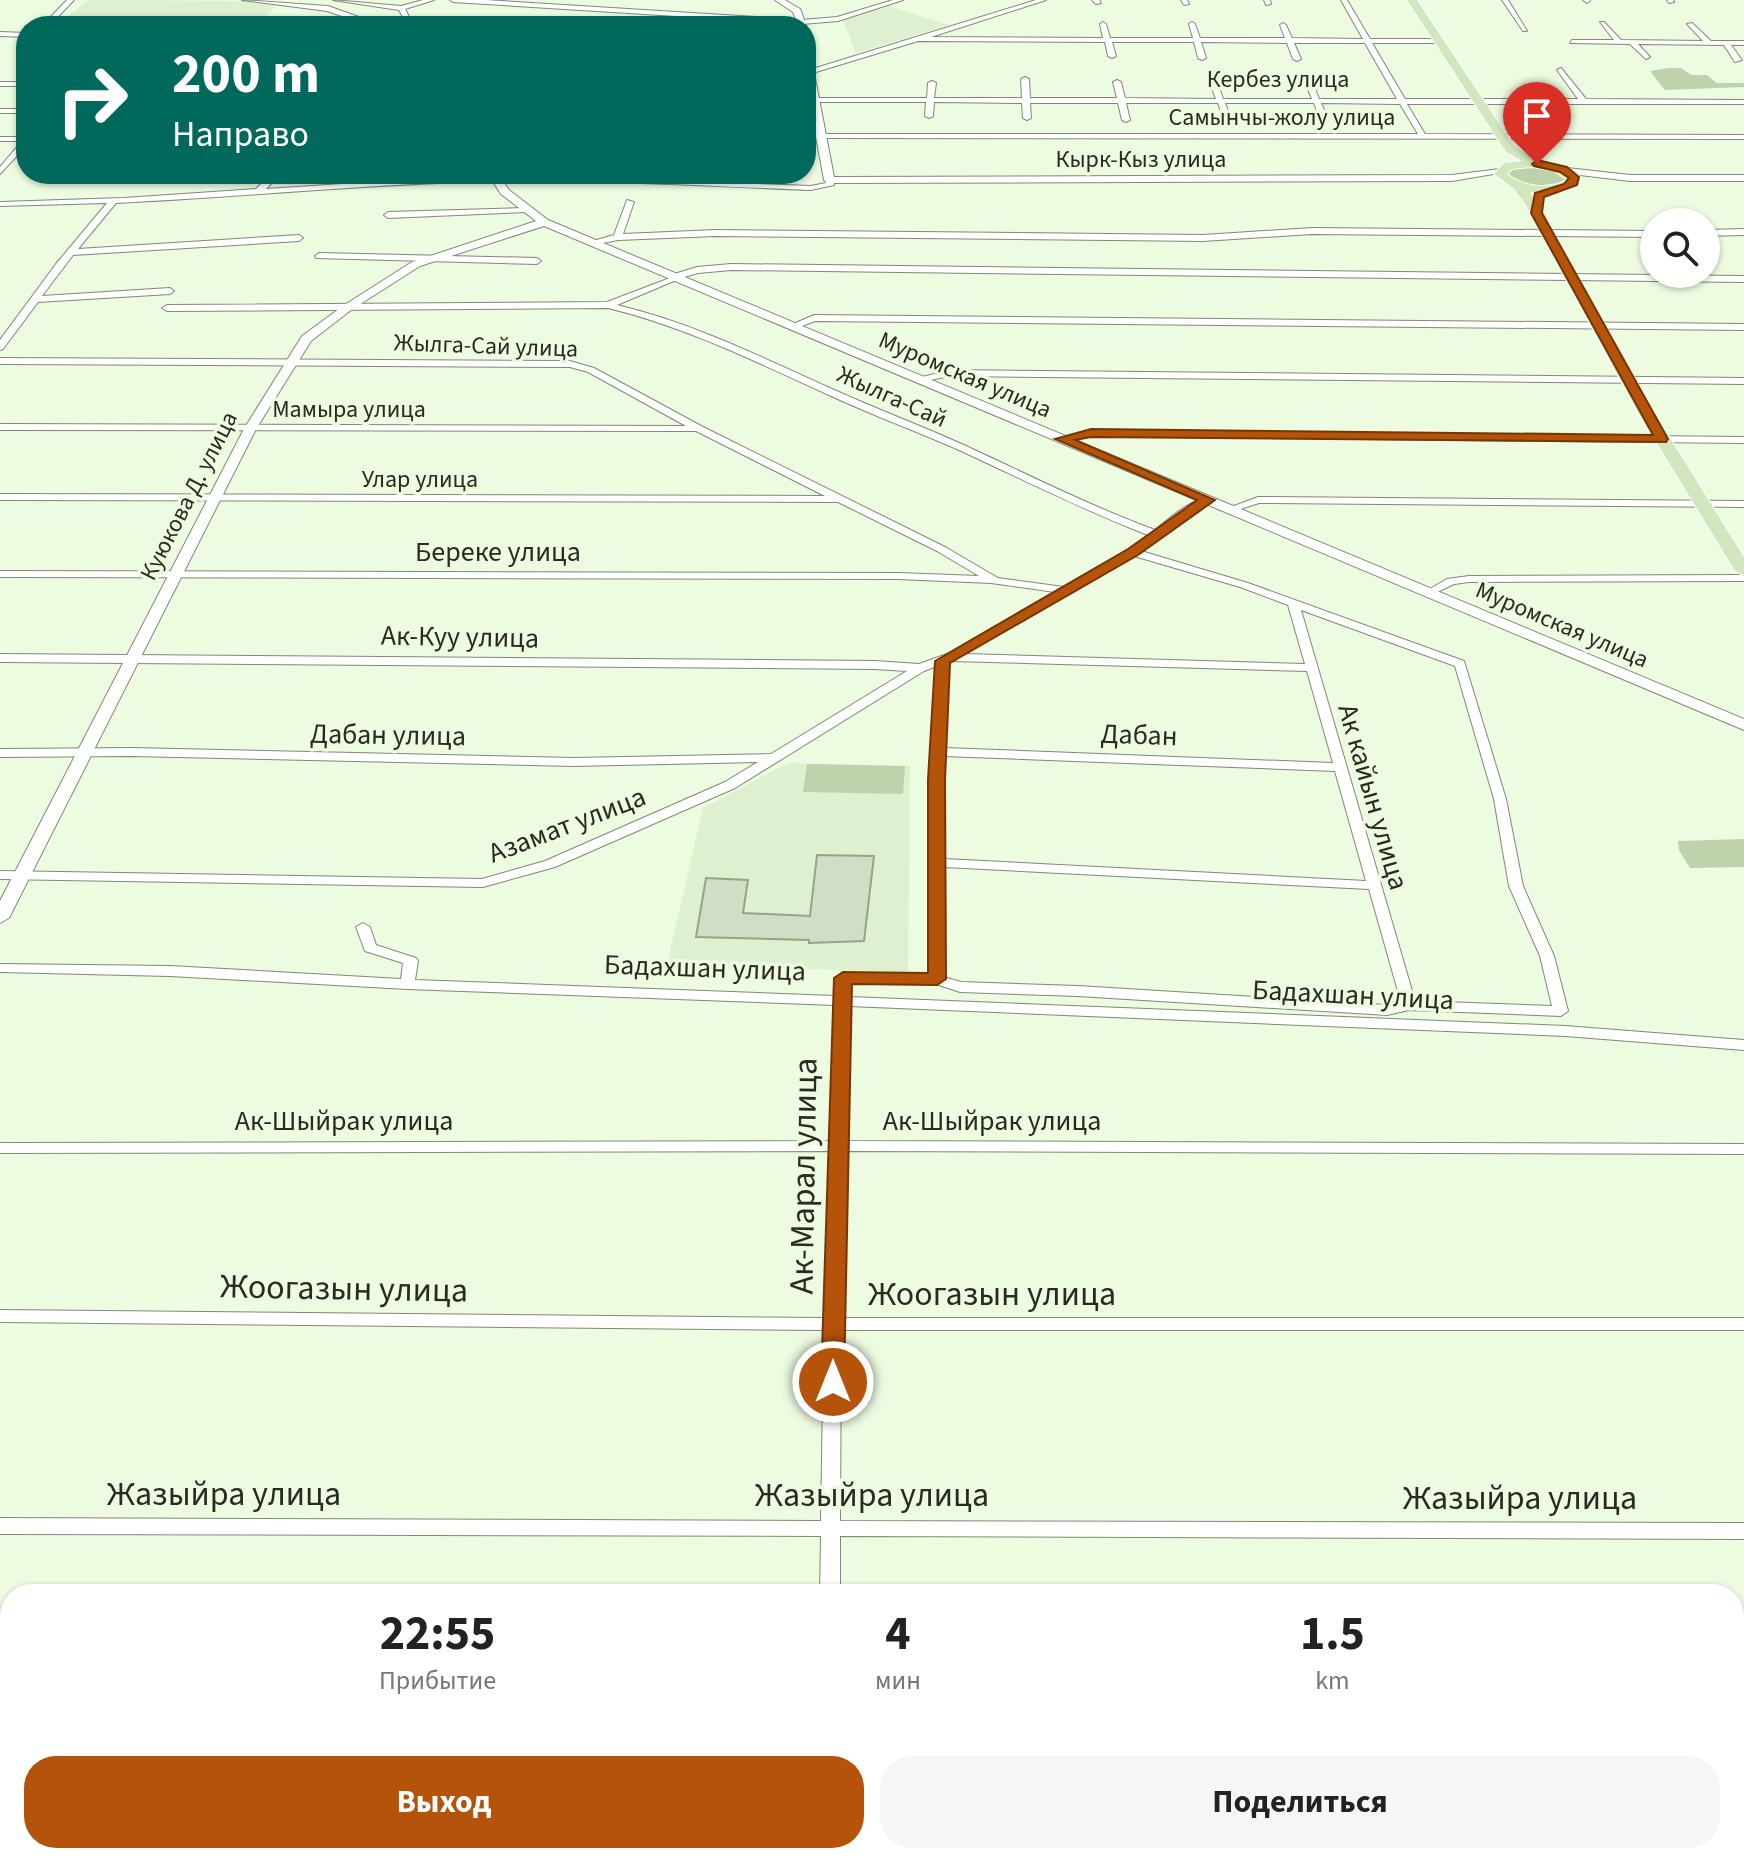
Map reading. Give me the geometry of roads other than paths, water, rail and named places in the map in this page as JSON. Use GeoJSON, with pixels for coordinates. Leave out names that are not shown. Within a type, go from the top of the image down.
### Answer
{"type":"FeatureCollection","features":[{"type":"Feature","properties":{"kind":"main road"},"geometry":{"type":"LineString","coordinates":[[1412,0],[1506,144],[1537,164],[1569,178]]}},
{"type":"Feature","properties":{"kind":"main road"},"geometry":{"type":"LineString","coordinates":[[1506,144],[1508,176],[1537,213],[1597,327],[1744,571]]}},
{"type":"Feature","properties":{"kind":"main road"},"geometry":{"type":"LineString","coordinates":[[1508,176],[1537,164]]}},
{"type":"Feature","properties":{"kind":"main road"},"geometry":{"type":"LineString","coordinates":[[1508,176],[1554,189]]}},
{"type":"Feature","properties":{"kind":"main road"},"geometry":{"type":"LineString","coordinates":[[1537,213],[1539,196],[1569,178]]}},
{"type":"Feature","properties":{"kind":"street"},"geometry":{"type":"LineString","coordinates":[[56,0],[71,0]]}},
{"type":"Feature","properties":{"kind":"street"},"geometry":{"type":"LineString","coordinates":[[55,16],[71,0]]}},
{"type":"Feature","properties":{"kind":"street"},"geometry":{"type":"LineString","coordinates":[[246,0],[328,9],[349,16]]}},
{"type":"Feature","properties":{"kind":"street"},"geometry":{"type":"LineString","coordinates":[[336,0],[401,8],[431,0]]}},
{"type":"Feature","properties":{"kind":"street"},"geometry":{"type":"LineString","coordinates":[[386,0],[401,8],[405,16]]}},
{"type":"Feature","properties":{"kind":"street"},"geometry":{"type":"LineString","coordinates":[[453,0],[659,16]]}},
{"type":"Feature","properties":{"kind":"street"},"geometry":{"type":"LineString","coordinates":[[779,0],[797,11],[799,16]]}},
{"type":"Feature","properties":{"kind":"street"},"geometry":{"type":"LineString","coordinates":[[816,22],[838,19],[900,0]]}},
{"type":"Feature","properties":{"kind":"street"},"geometry":{"type":"LineString","coordinates":[[1017,0],[1030,4]]}},
{"type":"Feature","properties":{"kind":"street"},"geometry":{"type":"LineString","coordinates":[[816,70],[1043,0]]}},
{"type":"Feature","properties":{"kind":"street"},"geometry":{"type":"LineString","coordinates":[[1344,0],[1423,137]]}},
{"type":"Feature","properties":{"kind":"street"},"geometry":{"type":"LineString","coordinates":[[1505,0],[1525,30]]}},
{"type":"Feature","properties":{"kind":"street"},"geometry":{"type":"LineString","coordinates":[[328,9],[367,5]]}},
{"type":"Feature","properties":{"kind":"street"},"geometry":{"type":"LineString","coordinates":[[1602,23],[1619,42]]}},
{"type":"Feature","properties":{"kind":"street"},"geometry":{"type":"LineString","coordinates":[[1103,24],[1112,56]]}},
{"type":"Feature","properties":{"kind":"street"},"geometry":{"type":"LineString","coordinates":[[1192,24],[1202,58]]}},
{"type":"Feature","properties":{"kind":"street"},"geometry":{"type":"LineString","coordinates":[[1690,24],[1709,43]]}},
{"type":"Feature","properties":{"kind":"street"},"geometry":{"type":"LineString","coordinates":[[1283,25],[1297,59]]}},
{"type":"Feature","properties":{"kind":"street"},"geometry":{"type":"LineString","coordinates":[[914,39],[925,43],[1019,44],[1106,40],[1436,41]]}},
{"type":"Feature","properties":{"kind":"street"},"geometry":{"type":"LineString","coordinates":[[1572,42],[1744,43]]}},
{"type":"Feature","properties":{"kind":"street"},"geometry":{"type":"LineString","coordinates":[[1632,42],[1646,57]]}},
{"type":"Feature","properties":{"kind":"street"},"geometry":{"type":"LineString","coordinates":[[1726,43],[1738,60]]}},
{"type":"Feature","properties":{"kind":"street"},"geometry":{"type":"LineString","coordinates":[[1561,70],[1583,101]]}},
{"type":"Feature","properties":{"kind":"street"},"geometry":{"type":"LineString","coordinates":[[1025,79],[1027,118]]}},
{"type":"Feature","properties":{"kind":"street"},"geometry":{"type":"LineString","coordinates":[[1308,80],[1324,119]]}},
{"type":"Feature","properties":{"kind":"street"},"geometry":{"type":"LineString","coordinates":[[1213,81],[1227,118]]}},
{"type":"Feature","properties":{"kind":"street"},"geometry":{"type":"LineString","coordinates":[[1117,82],[1126,120]]}},
{"type":"Feature","properties":{"kind":"street"},"geometry":{"type":"LineString","coordinates":[[929,116],[932,83]]}},
{"type":"Feature","properties":{"kind":"street","name":"Кербез улица"},"geometry":{"type":"LineString","coordinates":[[816,100],[1744,102]]}},
{"type":"Feature","properties":{"kind":"street"},"geometry":{"type":"LineString","coordinates":[[698,184],[830,185],[816,121]]}},
{"type":"Feature","properties":{"kind":"street","name":"Самынчы-жолу улица"},"geometry":{"type":"LineString","coordinates":[[819,136],[1423,137],[1506,144],[1744,137]]}},
{"type":"Feature","properties":{"kind":"street"},"geometry":{"type":"LineString","coordinates":[[1,170],[16,152]]}},
{"type":"Feature","properties":{"kind":"street","name":"Кырк-Кыз улица"},"geometry":{"type":"LineString","coordinates":[[829,180],[1508,176]]}},
{"type":"Feature","properties":{"kind":"street"},"geometry":{"type":"LineString","coordinates":[[1569,178],[1744,178]]}},
{"type":"Feature","properties":{"kind":"street"},"geometry":{"type":"LineString","coordinates":[[258,192],[266,184]]}},
{"type":"Feature","properties":{"kind":"street"},"geometry":{"type":"LineString","coordinates":[[0,204],[112,203],[376,184]]}},
{"type":"Feature","properties":{"kind":"street","name":"Муромская улица"},"geometry":{"type":"LineString","coordinates":[[500,184],[524,210],[544,222],[1744,725]]}},
{"type":"Feature","properties":{"kind":"street"},"geometry":{"type":"LineString","coordinates":[[618,237],[630,202]]}},
{"type":"Feature","properties":{"kind":"street"},"geometry":{"type":"LineString","coordinates":[[0,347],[112,203]]}},
{"type":"Feature","properties":{"kind":"street"},"geometry":{"type":"LineString","coordinates":[[388,215],[524,210]]}},
{"type":"Feature","properties":{"kind":"street","name":"Куюкова Д. улица"},"geometry":{"type":"LineString","coordinates":[[0,918],[250,429],[306,339],[347,308],[430,258],[544,222]]}},
{"type":"Feature","properties":{"kind":"street"},"geometry":{"type":"LineString","coordinates":[[596,243],[618,237],[716,233],[1203,238],[1312,231],[1640,234]]}},
{"type":"Feature","properties":{"kind":"street"},"geometry":{"type":"LineString","coordinates":[[1720,233],[1744,232]]}},
{"type":"Feature","properties":{"kind":"street"},"geometry":{"type":"LineString","coordinates":[[73,252],[299,238]]}},
{"type":"Feature","properties":{"kind":"street"},"geometry":{"type":"LineString","coordinates":[[319,256],[537,261]]}},
{"type":"Feature","properties":{"kind":"street"},"geometry":{"type":"LineString","coordinates":[[167,308],[608,305],[697,270],[731,267],[1744,279]]}},
{"type":"Feature","properties":{"kind":"street"},"geometry":{"type":"LineString","coordinates":[[36,299],[170,291]]}},
{"type":"Feature","properties":{"kind":"street","name":"Жылга-Сай"},"geometry":{"type":"LineString","coordinates":[[608,305],[659,316],[730,344],[829,391],[978,455],[1011,474],[1156,534]]}},
{"type":"Feature","properties":{"kind":"street"},"geometry":{"type":"LineString","coordinates":[[794,326],[814,318],[1744,327]]}},
{"type":"Feature","properties":{"kind":"street","name":"Жылга-Сай улица"},"geometry":{"type":"LineString","coordinates":[[0,361],[570,364],[591,370],[699,429],[941,549],[995,581],[1062,590]]}},
{"type":"Feature","properties":{"kind":"street"},"geometry":{"type":"LineString","coordinates":[[919,379],[951,373],[1744,381]]}},
{"type":"Feature","properties":{"kind":"street","name":"Мамыра улица"},"geometry":{"type":"LineString","coordinates":[[0,427],[699,429]]}},
{"type":"Feature","properties":{"kind":"street"},"geometry":{"type":"LineString","coordinates":[[1062,439],[1091,433],[1744,440]]}},
{"type":"Feature","properties":{"kind":"street","name":"Улар улица"},"geometry":{"type":"LineString","coordinates":[[0,497],[841,499]]}},
{"type":"Feature","properties":{"kind":"street"},"geometry":{"type":"LineString","coordinates":[[920,668],[947,659],[1062,590],[1133,552],[1208,500]]}},
{"type":"Feature","properties":{"kind":"street"},"geometry":{"type":"LineString","coordinates":[[1231,509],[1258,500],[1744,504]]}},
{"type":"Feature","properties":{"kind":"street"},"geometry":{"type":"LineString","coordinates":[[840,999],[843,978],[937,979],[960,987],[1387,1010],[1409,1005],[1561,1011],[1547,956],[1516,886],[1500,799],[1460,664],[1293,603],[1133,552]]}},
{"type":"Feature","properties":{"kind":"street","name":"Береке улица"},"geometry":{"type":"LineString","coordinates":[[0,574],[174,577],[898,576],[995,581]]}},
{"type":"Feature","properties":{"kind":"street"},"geometry":{"type":"LineString","coordinates":[[1429,593],[1451,581],[1469,579],[1744,578]]}},
{"type":"Feature","properties":{"kind":"street","name":"Ак кайын улица"},"geometry":{"type":"LineString","coordinates":[[1293,603],[1409,1005]]}},
{"type":"Feature","properties":{"kind":"street","name":"Ак-Куу улица"},"geometry":{"type":"LineString","coordinates":[[0,658],[875,665],[920,668]]}},
{"type":"Feature","properties":{"kind":"street"},"geometry":{"type":"LineString","coordinates":[[947,659],[1310,668]]}},
{"type":"Feature","properties":{"kind":"street"},"geometry":{"type":"LineString","coordinates":[[937,979],[937,752],[947,659]]}},
{"type":"Feature","properties":{"kind":"street","name":"Азамат улица"},"geometry":{"type":"LineString","coordinates":[[0,875],[483,883],[550,864],[730,785],[920,668]]}},
{"type":"Feature","properties":{"kind":"street","name":"Дабан"},"geometry":{"type":"LineString","coordinates":[[937,752],[1339,767]]}},
{"type":"Feature","properties":{"kind":"street","name":"Дабан улица"},"geometry":{"type":"LineString","coordinates":[[0,753],[574,762],[776,757]]}},
{"type":"Feature","properties":{"kind":"street"},"geometry":{"type":"LineString","coordinates":[[935,863],[1373,885]]}},
{"type":"Feature","properties":{"kind":"street"},"geometry":{"type":"LineString","coordinates":[[363,927],[370,948],[411,961],[410,975]]}},
{"type":"Feature","properties":{"kind":"street","name":"Бадахшан улица"},"geometry":{"type":"LineString","coordinates":[[0,968],[410,975],[840,999],[1565,1031],[1744,1045]]}},
{"type":"Feature","properties":{"kind":"street","name":"Ак-Марал улица"},"geometry":{"type":"LineString","coordinates":[[830,1584],[840,999]]}},
{"type":"Feature","properties":{"kind":"street","name":"Ак-Шыйрак улица"},"geometry":{"type":"LineString","coordinates":[[0,1148],[837,1146],[1744,1149]]}},
{"type":"Feature","properties":{"kind":"street","name":"Жоогазын улица"},"geometry":{"type":"LineString","coordinates":[[0,1316],[833,1324],[1744,1324]]}},
{"type":"Feature","properties":{"kind":"street","name":"Жазыйра улица"},"geometry":{"type":"LineString","coordinates":[[0,1526],[1744,1531]]}}]}
